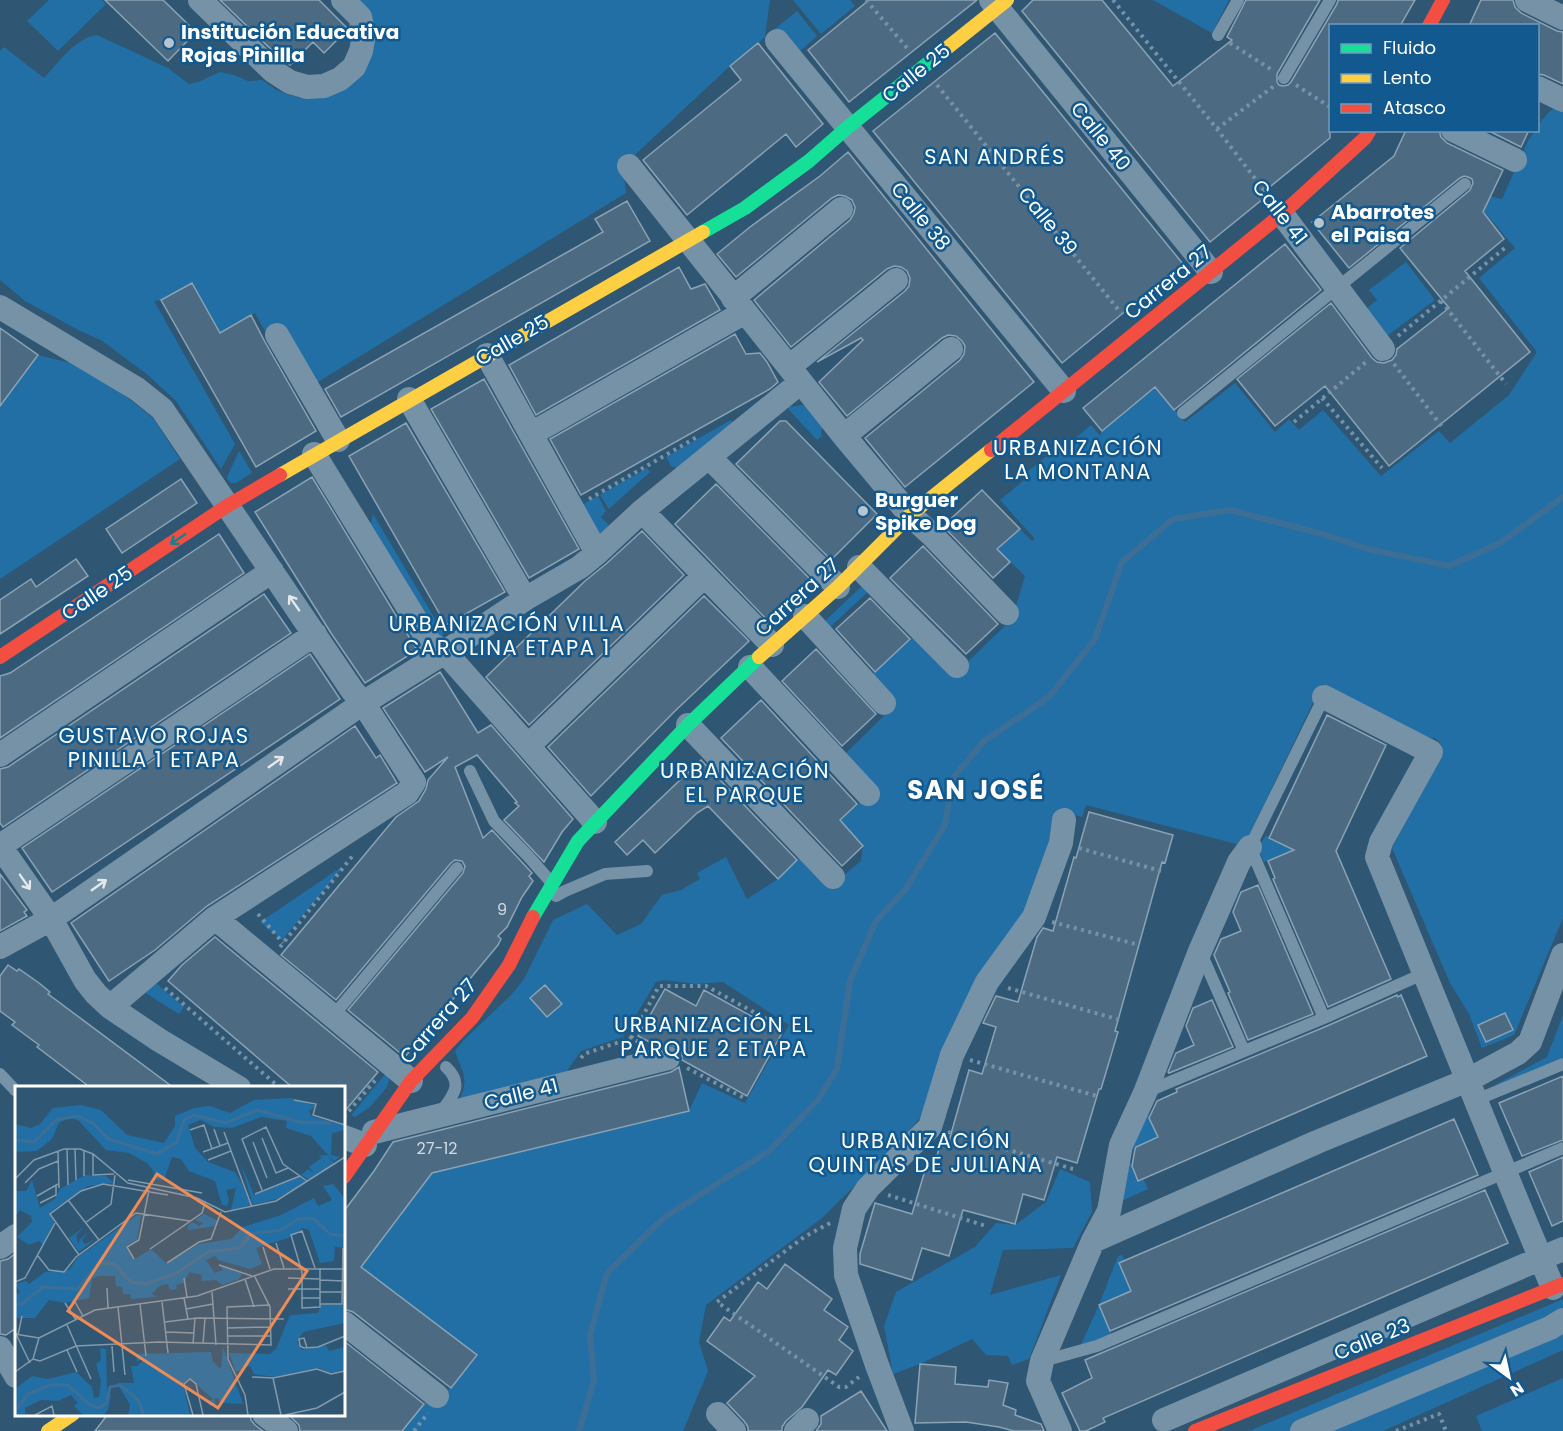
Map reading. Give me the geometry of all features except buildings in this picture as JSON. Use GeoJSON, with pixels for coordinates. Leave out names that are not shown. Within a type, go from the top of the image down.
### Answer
{"type":"FeatureCollection","features":[{"type":"Feature","properties":{"kind":"street"},"geometry":{"type":"LineString","coordinates":[[200,0],[273,71],[290,82],[307,87],[324,86],[340,79],[354,67],[362,51],[364,34],[360,17],[343,0]]}},
{"type":"Feature","properties":{"kind":"street"},"geometry":{"type":"LineString","coordinates":[[1430,24],[1443,0]]}},
{"type":"Feature","properties":{"kind":"street"},"geometry":{"type":"LineString","coordinates":[[1527,0],[1563,18]]}},
{"type":"Feature","properties":{"kind":"street","name":"Calle 25"},"geometry":{"type":"LineString","coordinates":[[0,657],[227,506],[409,399],[745,208],[810,161],[998,3]]}},
{"type":"Feature","properties":{"kind":"street","name":"Calle 40"},"geometry":{"type":"LineString","coordinates":[[998,3],[1211,272]]}},
{"type":"Feature","properties":{"kind":"street","name":"Calle 38"},"geometry":{"type":"LineString","coordinates":[[777,41],[1064,391]]}},
{"type":"Feature","properties":{"kind":"street"},"geometry":{"type":"LineString","coordinates":[[1539,88],[1563,100]]}},
{"type":"Feature","properties":{"kind":"street","name":"Carrera 27"},"geometry":{"type":"LineString","coordinates":[[345,1175],[361,1138],[411,1081],[472,1018],[509,965],[539,906],[578,841],[688,725],[772,645],[838,587],[910,515],[1282,214],[1369,132]]}},
{"type":"Feature","properties":{"kind":"street"},"geometry":{"type":"LineString","coordinates":[[1457,132],[1515,160]]}},
{"type":"Feature","properties":{"kind":"street"},"geometry":{"type":"LineString","coordinates":[[629,166],[844,436],[910,515],[1007,613]]}},
{"type":"Feature","properties":{"kind":"street"},"geometry":{"type":"LineString","coordinates":[[531,434],[739,305],[841,209]]}},
{"type":"Feature","properties":{"kind":"street","name":"Calle 41"},"geometry":{"type":"LineString","coordinates":[[1282,214],[1383,349]]}},
{"type":"Feature","properties":{"kind":"street"},"geometry":{"type":"LineString","coordinates":[[0,947],[51,919],[363,703],[579,567],[642,511],[709,457],[896,280]]}},
{"type":"Feature","properties":{"kind":"street"},"geometry":{"type":"LineString","coordinates":[[0,307],[137,389],[162,409],[363,703],[414,782],[406,793],[216,918],[110,1007]]}},
{"type":"Feature","properties":{"kind":"street"},"geometry":{"type":"LineString","coordinates":[[278,335],[338,440]]}},
{"type":"Feature","properties":{"kind":"street"},"geometry":{"type":"LineString","coordinates":[[844,436],[951,349]]}},
{"type":"Feature","properties":{"kind":"street"},"geometry":{"type":"LineString","coordinates":[[486,355],[597,553]]}},
{"type":"Feature","properties":{"kind":"street"},"geometry":{"type":"LineString","coordinates":[[409,399],[525,599]]}},
{"type":"Feature","properties":{"kind":"street"},"geometry":{"type":"LineString","coordinates":[[314,454],[430,643],[445,652],[595,822]]}},
{"type":"Feature","properties":{"kind":"street"},"geometry":{"type":"LineString","coordinates":[[709,457],[838,587]]}},
{"type":"Feature","properties":{"kind":"street"},"geometry":{"type":"LineString","coordinates":[[642,511],[772,645]]}},
{"type":"Feature","properties":{"kind":"street"},"geometry":{"type":"LineString","coordinates":[[859,567],[957,666]]}},
{"type":"Feature","properties":{"kind":"street"},"geometry":{"type":"LineString","coordinates":[[0,754],[272,571]]}},
{"type":"Feature","properties":{"kind":"street"},"geometry":{"type":"LineString","coordinates":[[528,746],[704,576]]}},
{"type":"Feature","properties":{"kind":"street"},"geometry":{"type":"LineString","coordinates":[[805,616],[884,703]]}},
{"type":"Feature","properties":{"kind":"street"},"geometry":{"type":"LineString","coordinates":[[236,1086],[159,1040],[110,1007],[96,994],[85,980],[51,919],[0,846],[315,634]]}},
{"type":"Feature","properties":{"kind":"street"},"geometry":{"type":"LineString","coordinates":[[750,667],[868,794]]}},
{"type":"Feature","properties":{"kind":"street"},"geometry":{"type":"LineString","coordinates":[[1324,697],[1431,752],[1381,842],[1377,857],[1504,1173],[1540,1258],[1558,1286]]}},
{"type":"Feature","properties":{"kind":"street"},"geometry":{"type":"LineString","coordinates":[[688,725],[833,878]]}},
{"type":"Feature","properties":{"kind":"street"},"geometry":{"type":"LineString","coordinates":[[903,1431],[846,1275],[845,1248],[854,1209],[868,1188],[930,1127],[952,1055],[987,982],[1034,917],[1062,832]]}},
{"type":"Feature","properties":{"kind":"street"},"geometry":{"type":"LineString","coordinates":[[1060,1431],[1038,1381],[1042,1361],[1093,1241],[1109,1211],[1121,1145],[1145,1092],[1200,951],[1239,862],[1250,847]]}},
{"type":"Feature","properties":{"kind":"street"},"geometry":{"type":"LineString","coordinates":[[216,918],[275,952],[333,1016],[411,1081]]}},
{"type":"Feature","properties":{"kind":"street"},"geometry":{"type":"LineString","coordinates":[[1093,1241],[1317,1142],[1472,1090],[1530,1042],[1563,955]]}},
{"type":"Feature","properties":{"kind":"street","name":"Calle 41"},"geometry":{"type":"LineString","coordinates":[[361,1138],[438,1116],[668,1058]]}},
{"type":"Feature","properties":{"kind":"street"},"geometry":{"type":"LineString","coordinates":[[0,1246],[15,1237]]}},
{"type":"Feature","properties":{"kind":"street"},"geometry":{"type":"LineString","coordinates":[[1164,1420],[1563,1249]]}},
{"type":"Feature","properties":{"kind":"street","name":"Calle 23"},"geometry":{"type":"LineString","coordinates":[[1195,1431],[1244,1422],[1558,1286]]}},
{"type":"Feature","properties":{"kind":"street"},"geometry":{"type":"LineString","coordinates":[[1302,1431],[1550,1328],[1563,1320]]}},
{"type":"Feature","properties":{"kind":"street"},"geometry":{"type":"LineString","coordinates":[[345,1324],[437,1396]]}},
{"type":"Feature","properties":{"kind":"street"},"geometry":{"type":"LineString","coordinates":[[15,1339],[0,1348],[15,1374]]}},
{"type":"Feature","properties":{"kind":"street"},"geometry":{"type":"LineString","coordinates":[[267,1416],[286,1431]]}},
{"type":"Feature","properties":{"kind":"lane"},"geometry":{"type":"LineString","coordinates":[[1218,35],[1238,0]]}},
{"type":"Feature","properties":{"kind":"lane"},"geometry":{"type":"LineString","coordinates":[[1284,78],[1330,0]]}},
{"type":"Feature","properties":{"kind":"lane"},"geometry":{"type":"LineString","coordinates":[[1183,413],[1465,184]]}},
{"type":"Feature","properties":{"kind":"lane"},"geometry":{"type":"LineString","coordinates":[[1324,697],[1250,847],[1324,1018]]}},
{"type":"Feature","properties":{"kind":"lane"},"geometry":{"type":"LineString","coordinates":[[470,771],[494,821],[528,855],[553,885]]}},
{"type":"Feature","properties":{"kind":"lane"},"geometry":{"type":"LineString","coordinates":[[333,1016],[458,868]]}},
{"type":"Feature","properties":{"kind":"lane"},"geometry":{"type":"LineString","coordinates":[[539,906],[565,891],[605,874],[647,871]]}},
{"type":"Feature","properties":{"kind":"lane"},"geometry":{"type":"LineString","coordinates":[[1200,951],[1244,1051]]}},
{"type":"Feature","properties":{"kind":"lane"},"geometry":{"type":"LineString","coordinates":[[1145,1092],[1324,1018],[1425,973]]}},
{"type":"Feature","properties":{"kind":"lane"},"geometry":{"type":"LineString","coordinates":[[1472,1090],[1563,1064]]}},
{"type":"Feature","properties":{"kind":"lane"},"geometry":{"type":"LineString","coordinates":[[438,1116],[455,1091],[456,1080],[446,1067]]}},
{"type":"Feature","properties":{"kind":"lane"},"geometry":{"type":"LineString","coordinates":[[0,1074],[15,1090]]}},
{"type":"Feature","properties":{"kind":"lane"},"geometry":{"type":"LineString","coordinates":[[1042,1361],[1097,1346],[1563,1148]]}},
{"type":"Feature","properties":{"kind":"path","name":"Calle 39"},"geometry":{"type":"LineString","coordinates":[[866,0],[1137,332]]}},
{"type":"Feature","properties":{"kind":"path","name":"Calle 41"},"geometry":{"type":"LineString","coordinates":[[1113,0],[1282,214]]}},
{"type":"Feature","properties":{"kind":"path"},"geometry":{"type":"LineString","coordinates":[[1217,129],[1284,78]]}},
{"type":"Feature","properties":{"kind":"path"},"geometry":{"type":"LineString","coordinates":[[1294,422],[1506,247]]}},
{"type":"Feature","properties":{"kind":"path"},"geometry":{"type":"LineString","coordinates":[[1441,301],[1506,384]]}},
{"type":"Feature","properties":{"kind":"path"},"geometry":{"type":"LineString","coordinates":[[1383,349],[1443,428]]}},
{"type":"Feature","properties":{"kind":"path"},"geometry":{"type":"LineString","coordinates":[[1322,398],[1382,468]]}},
{"type":"Feature","properties":{"kind":"path"},"geometry":{"type":"LineString","coordinates":[[572,508],[704,433]]}},
{"type":"Feature","properties":{"kind":"path"},"geometry":{"type":"LineString","coordinates":[[1062,832],[1161,870]]}},
{"type":"Feature","properties":{"kind":"path"},"geometry":{"type":"LineString","coordinates":[[260,916],[275,952],[357,851]]}},
{"type":"Feature","properties":{"kind":"path"},"geometry":{"type":"LineString","coordinates":[[1034,917],[1139,945]]}},
{"type":"Feature","properties":{"kind":"path"},"geometry":{"type":"LineString","coordinates":[[149,974],[278,1086]]}},
{"type":"Feature","properties":{"kind":"path"},"geometry":{"type":"LineString","coordinates":[[987,982],[1120,1020]]}},
{"type":"Feature","properties":{"kind":"path"},"geometry":{"type":"LineString","coordinates":[[618,1043],[631,1038],[659,986],[706,986],[783,1028]]}},
{"type":"Feature","properties":{"kind":"path"},"geometry":{"type":"LineString","coordinates":[[952,1055],[1097,1096]]}},
{"type":"Feature","properties":{"kind":"path"},"geometry":{"type":"LineString","coordinates":[[345,1117],[390,1063]]}},
{"type":"Feature","properties":{"kind":"path"},"geometry":{"type":"LineString","coordinates":[[930,1127],[1073,1169]]}},
{"type":"Feature","properties":{"kind":"path"},"geometry":{"type":"LineString","coordinates":[[868,1188],[986,1226]]}},
{"type":"Feature","properties":{"kind":"path"},"geometry":{"type":"LineString","coordinates":[[854,1209],[804,1237],[717,1302],[838,1388],[846,1387],[877,1365]]}},
{"type":"Feature","properties":{"kind":"path"},"geometry":{"type":"LineString","coordinates":[[1396,1431],[1439,1414],[1446,1431]]}},
{"type":"Feature","properties":{"kind":"shaded area"},"geometry":{"type":"Polygon","coordinates":[[[49,0],[102,0],[106,4],[58,51],[27,21],[49,0]]]}},
{"type":"Feature","properties":{"kind":"shaded area"},"geometry":{"type":"Polygon","coordinates":[[[356,0],[770,0],[765,37],[797,11],[817,36],[786,64],[764,38],[730,66],[623,166],[626,193],[313,385],[269,338],[255,313],[220,333],[192,283],[161,300],[154,301],[235,444],[221,469],[176,401],[148,375],[101,340],[25,301],[0,280],[0,51],[4,47],[44,78],[74,46],[97,35],[168,68],[189,84],[220,72],[248,81],[262,80],[287,94],[300,98],[311,98],[354,79],[356,0]]]}},
{"type":"Feature","properties":{"kind":"shaded area"},"geometry":{"type":"Polygon","coordinates":[[[793,0],[850,0],[855,6],[821,34],[793,0]]]}},
{"type":"Feature","properties":{"kind":"shaded area"},"geometry":{"type":"Polygon","coordinates":[[[1153,0],[1229,0],[1212,33],[1153,0]]]}},
{"type":"Feature","properties":{"kind":"shaded area"},"geometry":{"type":"Polygon","coordinates":[[[1557,105],[1563,108],[1563,918],[1514,1035],[1482,1048],[1469,1014],[1450,983],[1392,848],[1442,752],[1442,745],[1436,739],[1424,736],[1322,684],[1244,846],[1086,805],[1082,817],[1060,811],[1026,911],[920,1118],[822,1218],[706,1305],[699,1342],[708,1371],[683,1431],[402,1431],[426,1401],[451,1388],[477,1355],[361,1267],[429,1174],[689,1111],[702,1083],[745,1103],[789,1025],[723,982],[697,984],[664,980],[656,982],[623,1037],[581,1051],[564,1075],[459,1101],[464,1080],[455,1051],[524,979],[553,920],[587,904],[617,935],[641,924],[662,895],[681,890],[700,879],[697,873],[726,857],[747,899],[778,879],[803,855],[832,885],[861,861],[863,846],[840,821],[862,800],[868,806],[880,795],[845,754],[894,706],[868,678],[914,636],[956,673],[1012,619],[1025,576],[997,549],[1020,529],[1032,541],[1035,539],[1000,500],[1029,476],[1027,472],[1070,437],[1073,440],[1091,425],[1100,436],[1102,431],[1155,387],[1185,422],[1235,383],[1275,432],[1289,419],[1299,430],[1323,410],[1381,476],[1439,431],[1450,443],[1509,395],[1537,352],[1479,278],[1515,248],[1471,196],[1480,190],[1502,199],[1528,141],[1534,132],[1539,132],[1540,123],[1557,105]]]}},
{"type":"Feature","properties":{"kind":"shaded area"},"geometry":{"type":"Polygon","coordinates":[[[1406,262],[1435,300],[1383,339],[1362,312],[1377,300],[1369,290],[1406,262]]]}},
{"type":"Feature","properties":{"kind":"shaded area"},"geometry":{"type":"Polygon","coordinates":[[[38,355],[75,364],[128,398],[153,418],[180,459],[0,579],[0,406],[38,355]]]}},
{"type":"Feature","properties":{"kind":"shaded area"},"geometry":{"type":"Polygon","coordinates":[[[803,405],[823,425],[822,436],[817,440],[788,407],[803,405]]]}},
{"type":"Feature","properties":{"kind":"shaded area"},"geometry":{"type":"Polygon","coordinates":[[[731,420],[734,424],[677,468],[671,466],[666,457],[731,420]]]}},
{"type":"Feature","properties":{"kind":"shaded area"},"geometry":{"type":"Polygon","coordinates":[[[239,451],[252,473],[236,483],[231,483],[227,477],[239,451]]]}},
{"type":"Feature","properties":{"kind":"shaded area"},"geometry":{"type":"Polygon","coordinates":[[[647,468],[650,472],[609,509],[600,495],[647,468]]]}},
{"type":"Feature","properties":{"kind":"shaded area"},"geometry":{"type":"Polygon","coordinates":[[[598,496],[606,511],[601,517],[609,525],[601,535],[578,507],[598,496]]]}},
{"type":"Feature","properties":{"kind":"shaded area"},"geometry":{"type":"Polygon","coordinates":[[[373,514],[444,634],[440,636],[369,533],[373,514]]]}},
{"type":"Feature","properties":{"kind":"shaded area"},"geometry":{"type":"Polygon","coordinates":[[[862,586],[871,589],[827,630],[823,623],[862,586]]]}},
{"type":"Feature","properties":{"kind":"shaded area"},"geometry":{"type":"Polygon","coordinates":[[[1266,835],[1294,850],[1264,862],[1258,848],[1266,835]]]}},
{"type":"Feature","properties":{"kind":"shaded area"},"geometry":{"type":"Polygon","coordinates":[[[340,868],[341,870],[282,940],[260,922],[340,868]]]}},
{"type":"Feature","properties":{"kind":"shaded area"},"geometry":{"type":"Polygon","coordinates":[[[151,979],[184,1007],[179,1014],[141,990],[151,979]]]}},
{"type":"Feature","properties":{"kind":"shaded area"},"geometry":{"type":"Polygon","coordinates":[[[1563,1015],[1563,1060],[1506,1084],[1495,1085],[1547,1057],[1563,1015]]]}},
{"type":"Feature","properties":{"kind":"shaded area"},"geometry":{"type":"Polygon","coordinates":[[[387,1072],[390,1076],[387,1087],[370,1107],[355,1117],[351,1115],[387,1072]]]}},
{"type":"Feature","properties":{"kind":"shaded area"},"geometry":{"type":"Polygon","coordinates":[[[1144,1106],[1158,1137],[1126,1152],[1138,1180],[1143,1178],[1148,1189],[1115,1204],[1125,1151],[1144,1106]]]}},
{"type":"Feature","properties":{"kind":"shaded area"},"geometry":{"type":"Polygon","coordinates":[[[1060,1169],[1090,1182],[1092,1212],[1073,1248],[1003,1250],[990,1295],[1061,1275],[1029,1359],[1012,1365],[1008,1356],[986,1355],[972,1339],[893,1374],[884,1326],[896,1292],[975,1247],[996,1223],[1015,1225],[1046,1202],[1060,1169]]]}},
{"type":"Feature","properties":{"kind":"shaded area"},"geometry":{"type":"Polygon","coordinates":[[[1122,1255],[1125,1261],[1119,1264],[1131,1291],[1099,1305],[1118,1256],[1122,1255]]]}},
{"type":"Feature","properties":{"kind":"shaded area"},"geometry":{"type":"Polygon","coordinates":[[[1563,1299],[1563,1350],[1383,1431],[1249,1431],[1563,1299]]]}},
{"type":"Feature","properties":{"kind":"shaded area"},"geometry":{"type":"Polygon","coordinates":[[[1099,1305],[1111,1333],[1079,1349],[1099,1305]]]}},
{"type":"Feature","properties":{"kind":"shaded area"},"geometry":{"type":"Polygon","coordinates":[[[1563,1378],[1563,1431],[1482,1431],[1476,1416],[1563,1378]]]}},
{"type":"Feature","properties":{"kind":"waterway"},"geometry":{"type":"LineString","coordinates":[[579,1431],[594,1380],[590,1335],[607,1273],[665,1217],[769,1151],[818,1100],[837,1069],[850,981],[876,921],[905,890],[945,825],[953,778],[984,741],[1049,697],[1095,639],[1122,562],[1173,519],[1230,510],[1326,535],[1368,549],[1449,566],[1500,543],[1563,497]]}},
{"type":"Feature","properties":{"kind":"traffic: fast"},"geometry":{"type":"LineString","coordinates":[[703,232],[745,208],[809,161],[937,56]]}},
{"type":"Feature","properties":{"kind":"traffic: fast"},"geometry":{"type":"LineString","coordinates":[[533,917],[578,841],[688,725],[759,657]]}},
{"type":"Feature","properties":{"kind":"traffic: slow"},"geometry":{"type":"LineString","coordinates":[[937,56],[1007,0]]}},
{"type":"Feature","properties":{"kind":"traffic: slow"},"geometry":{"type":"LineString","coordinates":[[280,475],[703,232]]}},
{"type":"Feature","properties":{"kind":"traffic: slow"},"geometry":{"type":"LineString","coordinates":[[759,657],[838,587],[910,515],[991,450]]}},
{"type":"Feature","properties":{"kind":"traffic: slow"},"geometry":{"type":"LineString","coordinates":[[48,1431],[70,1416]]}},
{"type":"Feature","properties":{"kind":"traffic: jam"},"geometry":{"type":"LineString","coordinates":[[1430,24],[1443,0]]}},
{"type":"Feature","properties":{"kind":"traffic: jam"},"geometry":{"type":"LineString","coordinates":[[991,450],[1282,214],[1369,132]]}},
{"type":"Feature","properties":{"kind":"traffic: jam"},"geometry":{"type":"LineString","coordinates":[[0,657],[227,506],[280,475]]}},
{"type":"Feature","properties":{"kind":"traffic: jam"},"geometry":{"type":"LineString","coordinates":[[345,1176],[411,1081],[472,1018],[509,965],[533,917]]}},
{"type":"Feature","properties":{"kind":"traffic: jam"},"geometry":{"type":"LineString","coordinates":[[1195,1431],[1563,1284]]}},
{"type":"Feature","properties":{"kind":"place","name":"Institución Educativa Rojas Pinilla"},"geometry":{"type":"Point","coordinates":[169,43]}},
{"type":"Feature","properties":{"kind":"place","name":"Abarrotes el Paisa"},"geometry":{"type":"Point","coordinates":[1319,223]}},
{"type":"Feature","properties":{"kind":"place","name":"Burguer Spike Dog"},"geometry":{"type":"Point","coordinates":[863,511]}},
{"type":"Feature","properties":{"kind":"district","name":"SAN ANDRÉS"},"geometry":{"type":"Point","coordinates":[995,156]}},
{"type":"Feature","properties":{"kind":"district","name":"URBANIZACIÓN LA MONTANA"},"geometry":{"type":"Point","coordinates":[1078,459]}},
{"type":"Feature","properties":{"kind":"district","name":"URBANIZACIÓN VILLA CAROLINA ETAPA 1"},"geometry":{"type":"Point","coordinates":[507,635]}},
{"type":"Feature","properties":{"kind":"district","name":"GUSTAVO ROJAS PINILLA 1 ETAPA"},"geometry":{"type":"Point","coordinates":[154,747]}},
{"type":"Feature","properties":{"kind":"district","name":"URBANIZACIÓN EL PARQUE"},"geometry":{"type":"Point","coordinates":[745,782]}},
{"type":"Feature","properties":{"kind":"district","name":"SAN JOSÉ"},"geometry":{"type":"Point","coordinates":[976,790]}},
{"type":"Feature","properties":{"kind":"district","name":"URBANIZACIÓN EL PARQUE 2 ETAPA"},"geometry":{"type":"Point","coordinates":[714,1036]}},
{"type":"Feature","properties":{"kind":"district","name":"URBANIZACIÓN QUINTAS DE JULIANA"},"geometry":{"type":"Point","coordinates":[926,1152]}}]}
